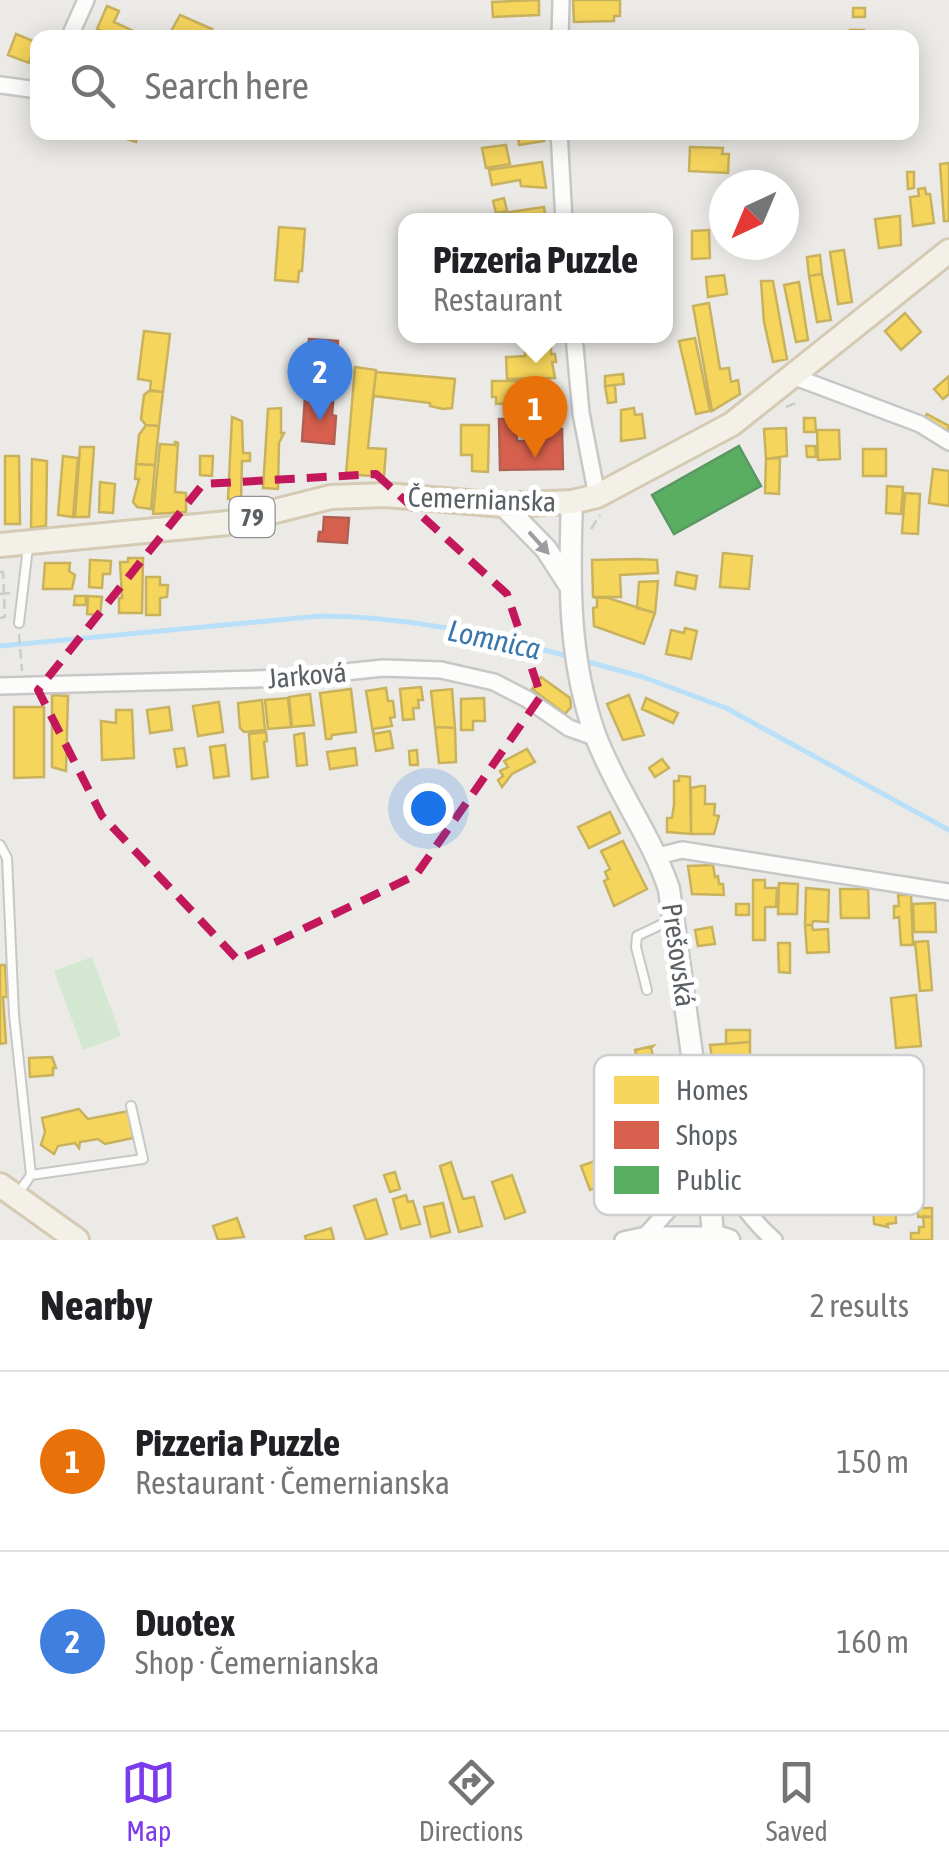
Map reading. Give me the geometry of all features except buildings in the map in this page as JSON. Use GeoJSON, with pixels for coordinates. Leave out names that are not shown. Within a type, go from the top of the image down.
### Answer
{"type":"FeatureCollection","features":[{"type":"Feature","properties":{"kind":"main road","name":"Čemernianska"},"geometry":{"type":"LineString","coordinates":[[0,545],[228,523],[331,497],[386,494],[503,506],[602,502],[732,424],[949,251]]}},
{"type":"Feature","properties":{"kind":"main road","name":"Prešovská"},"geometry":{"type":"LineString","coordinates":[[572,502],[568,585],[584,692],[597,738],[658,856],[676,919],[693,1055]]}},
{"type":"Feature","properties":{"kind":"main road"},"geometry":{"type":"LineString","coordinates":[[503,506],[546,548],[568,585]]}},
{"type":"Feature","properties":{"kind":"main road"},"geometry":{"type":"LineString","coordinates":[[8,1191],[77,1240]]}},
{"type":"Feature","properties":{"kind":"street"},"geometry":{"type":"LineString","coordinates":[[73,30],[86,0]]}},
{"type":"Feature","properties":{"kind":"street"},"geometry":{"type":"LineString","coordinates":[[560,30],[561,0]]}},
{"type":"Feature","properties":{"kind":"street"},"geometry":{"type":"LineString","coordinates":[[0,85],[30,89]]}},
{"type":"Feature","properties":{"kind":"street"},"geometry":{"type":"LineString","coordinates":[[559,140],[564,213]]}},
{"type":"Feature","properties":{"kind":"street"},"geometry":{"type":"LineString","coordinates":[[575,343],[581,414],[602,502]]}},
{"type":"Feature","properties":{"kind":"street"},"geometry":{"type":"LineString","coordinates":[[795,377],[920,424],[949,442]]}},
{"type":"Feature","properties":{"kind":"street","name":"Jarková"},"geometry":{"type":"LineString","coordinates":[[0,686],[270,678],[383,668],[441,670],[494,682],[569,728],[597,738]]}},
{"type":"Feature","properties":{"kind":"street"},"geometry":{"type":"LineString","coordinates":[[658,856],[682,850],[949,892]]}},
{"type":"Feature","properties":{"kind":"street"},"geometry":{"type":"LineString","coordinates":[[646,1235],[665,1215]]}},
{"type":"Feature","properties":{"kind":"street"},"geometry":{"type":"LineString","coordinates":[[748,1215],[774,1240]]}},
{"type":"Feature","properties":{"kind":"street"},"geometry":{"type":"LineString","coordinates":[[623,1240],[646,1235],[721,1238]]}},
{"type":"Feature","properties":{"kind":"lane"},"geometry":{"type":"LineString","coordinates":[[19,623],[28,542]]}},
{"type":"Feature","properties":{"kind":"lane"},"geometry":{"type":"LineString","coordinates":[[0,845],[7,858],[14,1015],[31,1175]]}},
{"type":"Feature","properties":{"kind":"lane"},"geometry":{"type":"LineString","coordinates":[[648,990],[636,948],[637,936],[676,919]]}},
{"type":"Feature","properties":{"kind":"lane"},"geometry":{"type":"LineString","coordinates":[[8,1191],[31,1175],[142,1159],[132,1106]]}},
{"type":"Feature","properties":{"kind":"path"},"geometry":{"type":"LineString","coordinates":[[588,540],[602,502]]}},
{"type":"Feature","properties":{"kind":"path"},"geometry":{"type":"LineString","coordinates":[[0,572],[4,572],[5,618],[0,618]]}},
{"type":"Feature","properties":{"kind":"path"},"geometry":{"type":"LineString","coordinates":[[19,623],[21,659]]}},
{"type":"Feature","properties":{"kind":"highlighted area"},"geometry":{"type":"Polygon","coordinates":[[[376,474],[507,594],[541,696],[416,875],[238,960],[102,816],[38,690],[203,484],[376,474]]]}},
{"type":"Feature","properties":{"kind":"green space"},"geometry":{"type":"Polygon","coordinates":[[[92,957],[121,1036],[83,1050],[54,971],[92,957]]]}},
{"type":"Feature","properties":{"kind":"waterway","name":"Lomnica"},"geometry":{"type":"LineString","coordinates":[[0,646],[320,616],[384,619],[446,628],[571,657]]}},
{"type":"Feature","properties":{"kind":"waterway","name":"Lomnica"},"geometry":{"type":"LineString","coordinates":[[581,660],[643,677],[726,708],[949,830]]}},
{"type":"Feature","properties":{"kind":"place","name":"Duotex"},"geometry":{"type":"Point","coordinates":[320,421]}},
{"type":"Feature","properties":{"kind":"place","name":"Pizzeria Puzzle"},"geometry":{"type":"Point","coordinates":[535,458]}}]}
